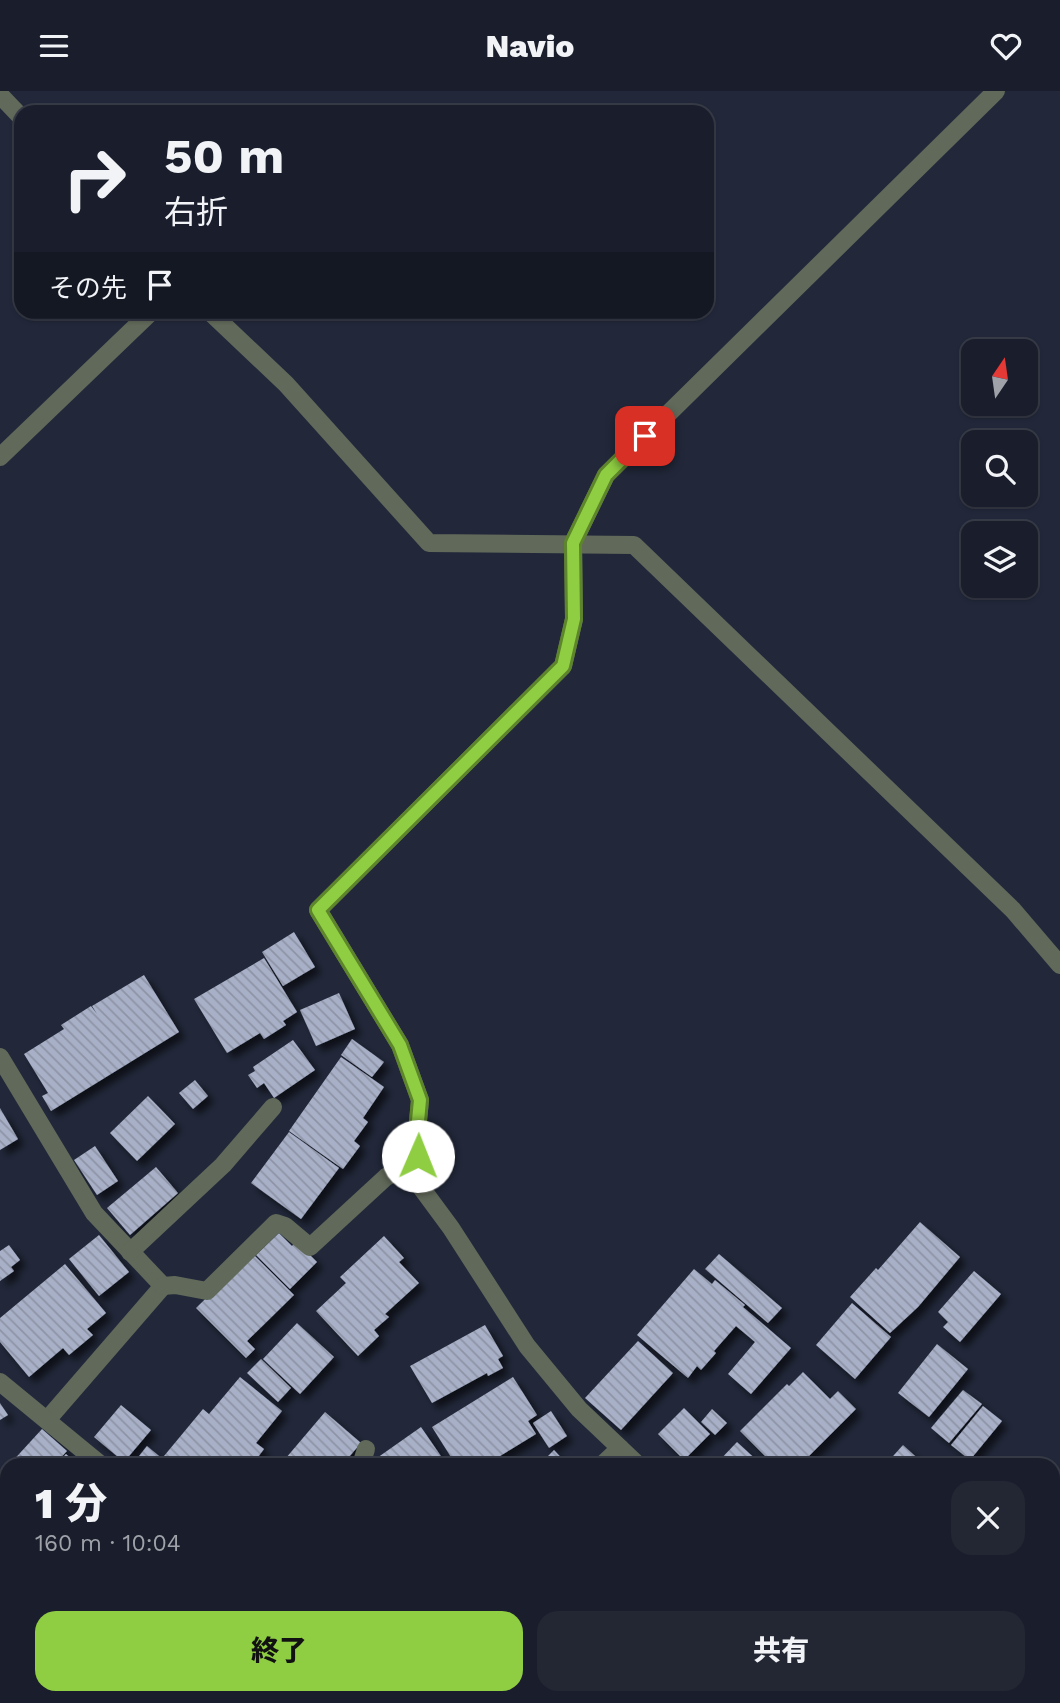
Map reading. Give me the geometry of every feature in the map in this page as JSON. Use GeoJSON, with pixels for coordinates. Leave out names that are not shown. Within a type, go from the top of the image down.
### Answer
{"type":"FeatureCollection","features":[{"type":"Feature","properties":{"kind":"street"},"geometry":{"type":"LineString","coordinates":[[631,1458],[579,1409],[527,1346],[451,1228],[420,1186],[416,1142],[420,1100],[400,1045],[318,910],[563,666],[574,619],[573,543],[606,475],[996,91]]}},
{"type":"Feature","properties":{"kind":"street"},"geometry":{"type":"LineString","coordinates":[[0,95],[14,110]]}},
{"type":"Feature","properties":{"kind":"street"},"geometry":{"type":"LineString","coordinates":[[0,457],[144,319]]}},
{"type":"Feature","properties":{"kind":"street"},"geometry":{"type":"LineString","coordinates":[[217,319],[286,384],[429,543],[634,545],[1013,910],[1060,965]]}},
{"type":"Feature","properties":{"kind":"street"},"geometry":{"type":"LineString","coordinates":[[0,1058],[94,1213],[163,1286]]}},
{"type":"Feature","properties":{"kind":"street"},"geometry":{"type":"LineString","coordinates":[[130,1252],[223,1165],[273,1108]]}},
{"type":"Feature","properties":{"kind":"street"},"geometry":{"type":"LineString","coordinates":[[47,1420],[163,1286],[175,1285],[207,1291],[276,1223],[285,1226],[310,1247],[386,1177],[397,1171],[419,1170]]}},
{"type":"Feature","properties":{"kind":"street"},"geometry":{"type":"LineString","coordinates":[[0,1382],[93,1458]]}},
{"type":"Feature","properties":{"kind":"street"},"geometry":{"type":"LineString","coordinates":[[609,1458],[620,1448]]}},
{"type":"Feature","properties":{"kind":"building"},"geometry":{"type":"Polygon","coordinates":[[[294,932],[315,967],[283,986],[262,952],[294,932]]]}},
{"type":"Feature","properties":{"kind":"building"},"geometry":{"type":"Polygon","coordinates":[[[264,958],[297,1012],[283,1021],[286,1025],[264,1039],[260,1033],[227,1053],[194,999],[264,958]]]}},
{"type":"Feature","properties":{"kind":"building"},"geometry":{"type":"Polygon","coordinates":[[[144,975],[179,1032],[51,1111],[42,1096],[48,1093],[24,1054],[64,1029],[61,1025],[91,1006],[97,1014],[92,1006],[144,975]]]}},
{"type":"Feature","properties":{"kind":"building"},"geometry":{"type":"Polygon","coordinates":[[[339,993],[355,1029],[316,1046],[300,1010],[339,993]]]}},
{"type":"Feature","properties":{"kind":"building"},"geometry":{"type":"Polygon","coordinates":[[[352,1039],[384,1062],[372,1077],[341,1055],[352,1039]]]}},
{"type":"Feature","properties":{"kind":"building"},"geometry":{"type":"Polygon","coordinates":[[[293,1040],[315,1070],[274,1098],[264,1083],[257,1088],[248,1075],[255,1071],[253,1067],[293,1040]]]}},
{"type":"Feature","properties":{"kind":"building"},"geometry":{"type":"Polygon","coordinates":[[[341,1057],[384,1087],[363,1118],[368,1122],[354,1141],[360,1146],[343,1169],[289,1131],[341,1057]]]}},
{"type":"Feature","properties":{"kind":"building"},"geometry":{"type":"Polygon","coordinates":[[[195,1080],[208,1096],[193,1109],[179,1093],[195,1080]]]}},
{"type":"Feature","properties":{"kind":"building"},"geometry":{"type":"Polygon","coordinates":[[[148,1096],[175,1124],[137,1161],[110,1133],[148,1096]]]}},
{"type":"Feature","properties":{"kind":"building"},"geometry":{"type":"Polygon","coordinates":[[[0,1108],[18,1139],[0,1150],[0,1108]]]}},
{"type":"Feature","properties":{"kind":"building"},"geometry":{"type":"Polygon","coordinates":[[[289,1132],[339,1168],[301,1219],[251,1183],[289,1132]]]}},
{"type":"Feature","properties":{"kind":"building"},"geometry":{"type":"Polygon","coordinates":[[[95,1146],[118,1181],[97,1195],[74,1160],[95,1146]]]}},
{"type":"Feature","properties":{"kind":"building"},"geometry":{"type":"Polygon","coordinates":[[[156,1167],[178,1193],[130,1235],[107,1208],[156,1167]]]}},
{"type":"Feature","properties":{"kind":"building"},"geometry":{"type":"Polygon","coordinates":[[[920,1222],[960,1257],[918,1307],[890,1333],[850,1297],[920,1222]]]}},
{"type":"Feature","properties":{"kind":"building"},"geometry":{"type":"Polygon","coordinates":[[[279,1233],[292,1246],[296,1241],[317,1262],[290,1289],[256,1255],[279,1233]]]}},
{"type":"Feature","properties":{"kind":"building"},"geometry":{"type":"Polygon","coordinates":[[[99,1235],[129,1272],[99,1296],[69,1259],[99,1235]]]}},
{"type":"Feature","properties":{"kind":"building"},"geometry":{"type":"Polygon","coordinates":[[[384,1236],[404,1258],[399,1262],[419,1283],[385,1314],[389,1317],[374,1330],[379,1336],[358,1356],[316,1311],[346,1283],[340,1277],[384,1236]]]}},
{"type":"Feature","properties":{"kind":"building"},"geometry":{"type":"Polygon","coordinates":[[[9,1245],[20,1260],[11,1267],[14,1271],[0,1281],[0,1251],[9,1245]]]}},
{"type":"Feature","properties":{"kind":"building"},"geometry":{"type":"Polygon","coordinates":[[[252,1253],[294,1295],[247,1341],[255,1349],[246,1358],[196,1308],[252,1253]]]}},
{"type":"Feature","properties":{"kind":"building"},"geometry":{"type":"Polygon","coordinates":[[[719,1254],[782,1308],[768,1323],[705,1269],[719,1254]]]}},
{"type":"Feature","properties":{"kind":"building"},"geometry":{"type":"Polygon","coordinates":[[[65,1264],[106,1313],[87,1329],[93,1335],[69,1355],[63,1348],[29,1377],[0,1342],[0,1318],[65,1264]]]}},
{"type":"Feature","properties":{"kind":"building"},"geometry":{"type":"Polygon","coordinates":[[[694,1269],[712,1284],[715,1280],[791,1348],[751,1394],[728,1374],[755,1342],[736,1326],[701,1370],[697,1366],[688,1378],[637,1335],[694,1269]]]}},
{"type":"Feature","properties":{"kind":"building"},"geometry":{"type":"Polygon","coordinates":[[[974,1271],[1001,1294],[960,1342],[943,1327],[948,1322],[938,1312],[974,1271]]]}},
{"type":"Feature","properties":{"kind":"building"},"geometry":{"type":"Polygon","coordinates":[[[852,1303],[891,1337],[855,1379],[816,1345],[852,1303]]]}},
{"type":"Feature","properties":{"kind":"building"},"geometry":{"type":"Polygon","coordinates":[[[297,1323],[334,1357],[300,1394],[263,1359],[297,1323]]]}},
{"type":"Feature","properties":{"kind":"building"},"geometry":{"type":"Polygon","coordinates":[[[485,1325],[503,1356],[498,1359],[503,1368],[488,1376],[487,1373],[432,1403],[410,1366],[485,1325]]]}},
{"type":"Feature","properties":{"kind":"building"},"geometry":{"type":"Polygon","coordinates":[[[638,1341],[673,1373],[621,1430],[585,1398],[638,1341]]]}},
{"type":"Feature","properties":{"kind":"building"},"geometry":{"type":"Polygon","coordinates":[[[937,1344],[968,1369],[929,1417],[898,1393],[937,1344]]]}},
{"type":"Feature","properties":{"kind":"building"},"geometry":{"type":"Polygon","coordinates":[[[261,1359],[291,1388],[278,1402],[247,1373],[261,1359]]]}},
{"type":"Feature","properties":{"kind":"building"},"geometry":{"type":"Polygon","coordinates":[[[803,1372],[830,1399],[838,1391],[856,1409],[807,1458],[767,1458],[740,1431],[787,1384],[789,1386],[803,1372]]]}},
{"type":"Feature","properties":{"kind":"building"},"geometry":{"type":"Polygon","coordinates":[[[240,1377],[282,1411],[256,1443],[264,1449],[257,1458],[164,1456],[203,1409],[209,1414],[240,1377]]]}},
{"type":"Feature","properties":{"kind":"building"},"geometry":{"type":"Polygon","coordinates":[[[513,1377],[537,1415],[528,1421],[536,1434],[500,1456],[501,1458],[452,1458],[432,1427],[513,1377]]]}},
{"type":"Feature","properties":{"kind":"building"},"geometry":{"type":"Polygon","coordinates":[[[963,1390],[982,1404],[949,1443],[931,1428],[963,1390]]]}},
{"type":"Feature","properties":{"kind":"building"},"geometry":{"type":"Polygon","coordinates":[[[0,1403],[8,1415],[0,1420],[0,1403]]]}},
{"type":"Feature","properties":{"kind":"building"},"geometry":{"type":"Polygon","coordinates":[[[121,1405],[151,1430],[127,1458],[119,1458],[94,1437],[121,1405]]]}},
{"type":"Feature","properties":{"kind":"building"},"geometry":{"type":"Polygon","coordinates":[[[983,1406],[1002,1421],[972,1458],[967,1458],[951,1445],[983,1406]]]}},
{"type":"Feature","properties":{"kind":"building"},"geometry":{"type":"Polygon","coordinates":[[[684,1408],[710,1434],[686,1458],[682,1458],[658,1434],[684,1408]]]}},
{"type":"Feature","properties":{"kind":"building"},"geometry":{"type":"Polygon","coordinates":[[[712,1409],[727,1423],[715,1435],[701,1422],[712,1409]]]}},
{"type":"Feature","properties":{"kind":"building"},"geometry":{"type":"Polygon","coordinates":[[[551,1411],[567,1436],[549,1448],[533,1423],[551,1411]]]}},
{"type":"Feature","properties":{"kind":"building"},"geometry":{"type":"Polygon","coordinates":[[[325,1412],[361,1443],[348,1458],[286,1458],[325,1412]]]}},
{"type":"Feature","properties":{"kind":"building"},"geometry":{"type":"Polygon","coordinates":[[[421,1427],[442,1458],[377,1458],[421,1427]]]}},
{"type":"Feature","properties":{"kind":"building"},"geometry":{"type":"Polygon","coordinates":[[[42,1429],[67,1451],[60,1458],[15,1458],[42,1429]]]}},
{"type":"Feature","properties":{"kind":"building"},"geometry":{"type":"Polygon","coordinates":[[[737,1442],[754,1458],[722,1458],[737,1442]]]}},
{"type":"Feature","properties":{"kind":"building"},"geometry":{"type":"Polygon","coordinates":[[[903,1445],[917,1458],[891,1458],[903,1445]]]}},
{"type":"Feature","properties":{"kind":"building"},"geometry":{"type":"Polygon","coordinates":[[[147,1446],[162,1458],[138,1458],[147,1446]]]}},
{"type":"Feature","properties":{"kind":"building"},"geometry":{"type":"Polygon","coordinates":[[[554,1450],[561,1458],[546,1458],[554,1450]]]}},
{"type":"Feature","properties":{"kind":"route"},"geometry":{"type":"LineString","coordinates":[[418,1156],[416,1142],[420,1100],[400,1045],[318,910],[563,666],[574,619],[573,543],[606,475],[645,436]]}}]}
